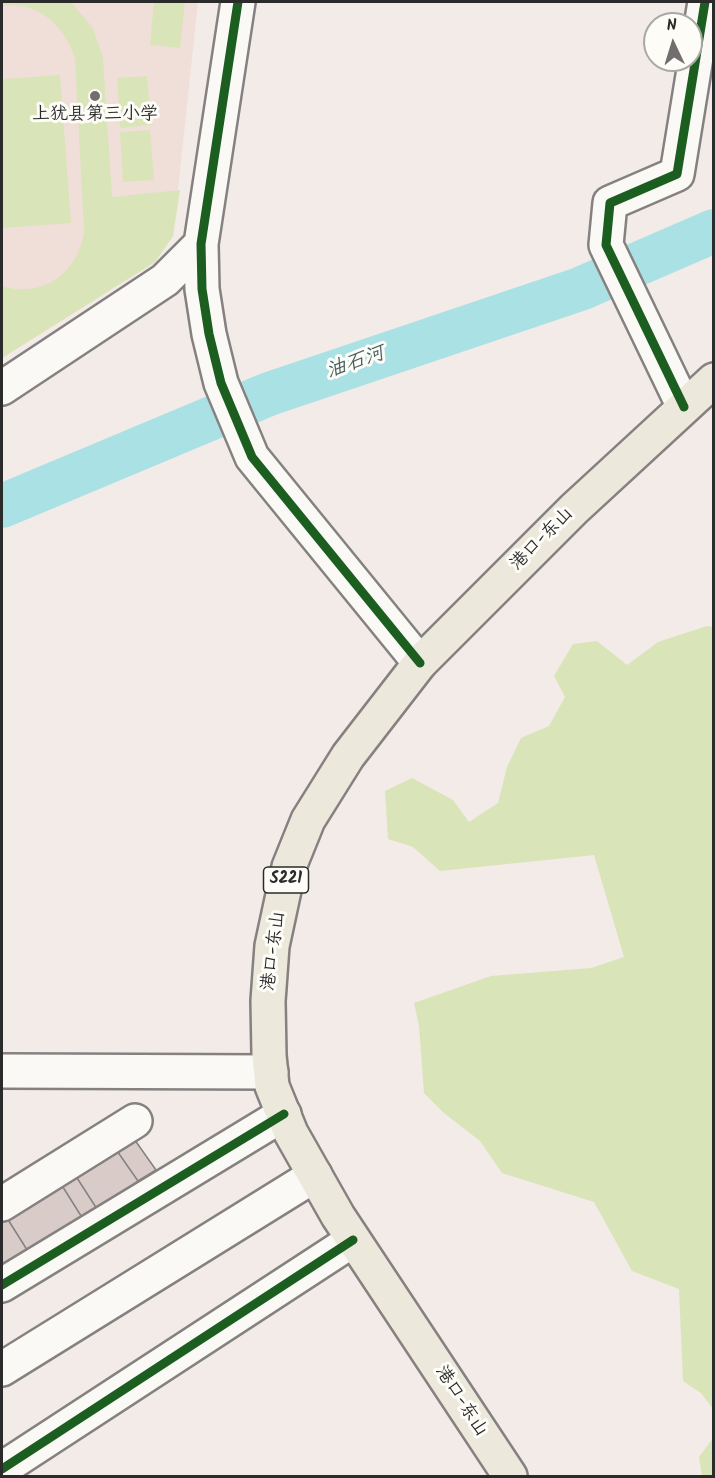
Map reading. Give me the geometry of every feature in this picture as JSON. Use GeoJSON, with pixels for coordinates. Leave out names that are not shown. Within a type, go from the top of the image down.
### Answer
{"type":"FeatureCollection","features":[{"type":"Feature","properties":{"kind":"main road","name":"港口-东山"},"geometry":{"type":"LineString","coordinates":[[510,1476],[353,1240],[315,1175],[284,1114],[272,1086],[268,1001],[272,946],[289,867],[313,810],[348,756],[420,663],[574,509],[712,384]]}},
{"type":"Feature","properties":{"kind":"street"},"geometry":{"type":"LineString","coordinates":[[238,2],[201,244],[202,289],[209,334],[221,383],[252,457],[420,663]]}},
{"type":"Feature","properties":{"kind":"street"},"geometry":{"type":"LineString","coordinates":[[684,407],[606,245],[610,203],[677,174],[705,2]]}},
{"type":"Feature","properties":{"kind":"street"},"geometry":{"type":"LineString","coordinates":[[2,388],[165,280],[201,244]]}},
{"type":"Feature","properties":{"kind":"street"},"geometry":{"type":"LineString","coordinates":[[2,1071],[271,1071]]}},
{"type":"Feature","properties":{"kind":"street"},"geometry":{"type":"LineString","coordinates":[[2,1097],[41,1071]]}},
{"type":"Feature","properties":{"kind":"street"},"geometry":{"type":"LineString","coordinates":[[2,1285],[284,1114]]}},
{"type":"Feature","properties":{"kind":"street"},"geometry":{"type":"LineString","coordinates":[[2,1204],[135,1121]]}},
{"type":"Feature","properties":{"kind":"street"},"geometry":{"type":"LineString","coordinates":[[2,1369],[315,1175]]}},
{"type":"Feature","properties":{"kind":"street"},"geometry":{"type":"LineString","coordinates":[[2,1469],[353,1240]]}},
{"type":"Feature","properties":{"kind":"shaded area","name":"上犹县第三小学"},"geometry":{"type":"Polygon","coordinates":[[[2,2],[198,2],[173,236],[155,262],[2,358],[2,2]]]}},
{"type":"Feature","properties":{"kind":"green space"},"geometry":{"type":"Polygon","coordinates":[[[2,2],[71,2],[93,28],[103,58],[112,197],[180,190],[173,236],[155,262],[2,358],[2,286],[31,289],[56,279],[74,260],[84,232],[75,59],[64,36],[48,18],[27,8],[15,5],[2,6],[2,2]]]}},
{"type":"Feature","properties":{"kind":"green space"},"geometry":{"type":"Polygon","coordinates":[[[154,2],[185,2],[180,48],[150,45],[154,2]]]}},
{"type":"Feature","properties":{"kind":"green space"},"geometry":{"type":"Polygon","coordinates":[[[60,75],[71,223],[2,228],[2,79],[60,75]]]}},
{"type":"Feature","properties":{"kind":"green space"},"geometry":{"type":"Polygon","coordinates":[[[147,76],[151,125],[120,128],[117,78],[147,76]]]}},
{"type":"Feature","properties":{"kind":"green space"},"geometry":{"type":"Polygon","coordinates":[[[150,130],[154,180],[123,182],[120,132],[150,130]]]}},
{"type":"Feature","properties":{"kind":"green space"},"geometry":{"type":"Polygon","coordinates":[[[707,626],[714,627],[713,1409],[701,1393],[683,1381],[679,1289],[632,1271],[594,1202],[502,1173],[480,1141],[444,1113],[424,1093],[419,1026],[414,1003],[491,976],[591,968],[624,957],[594,855],[440,871],[413,847],[388,839],[385,791],[412,778],[453,800],[469,822],[498,803],[507,767],[521,738],[549,726],[565,697],[554,676],[573,644],[597,641],[627,665],[658,642],[707,626]]]}},
{"type":"Feature","properties":{"kind":"green space"},"geometry":{"type":"Polygon","coordinates":[[[713,1438],[713,1476],[702,1476],[699,1457],[713,1438]]]}},
{"type":"Feature","properties":{"kind":"building"},"geometry":{"type":"Polygon","coordinates":[[[132,1136],[156,1170],[138,1181],[115,1148],[132,1136]]]}},
{"type":"Feature","properties":{"kind":"building"},"geometry":{"type":"Polygon","coordinates":[[[115,1148],[138,1181],[97,1209],[70,1167],[115,1148]]]}},
{"type":"Feature","properties":{"kind":"building"},"geometry":{"type":"Polygon","coordinates":[[[70,1167],[97,1209],[83,1219],[56,1176],[70,1167]]]}},
{"type":"Feature","properties":{"kind":"building"},"geometry":{"type":"Polygon","coordinates":[[[56,1176],[83,1219],[29,1253],[2,1210],[56,1176]]]}},
{"type":"Feature","properties":{"kind":"building"},"geometry":{"type":"Polygon","coordinates":[[[2,1210],[29,1253],[2,1271],[2,1210]]]}},
{"type":"Feature","properties":{"kind":"waterway","name":"油石河"},"geometry":{"type":"LineString","coordinates":[[2,506],[269,394],[580,289],[714,231]]}},
{"type":"Feature","properties":{"kind":"cycle path"},"geometry":{"type":"LineString","coordinates":[[238,2],[201,244],[202,289],[209,334],[221,383],[252,457],[420,663]]}},
{"type":"Feature","properties":{"kind":"cycle path"},"geometry":{"type":"LineString","coordinates":[[684,407],[606,245],[610,203],[677,174],[705,2]]}},
{"type":"Feature","properties":{"kind":"cycle path"},"geometry":{"type":"LineString","coordinates":[[2,1285],[284,1114]]}},
{"type":"Feature","properties":{"kind":"cycle path"},"geometry":{"type":"LineString","coordinates":[[2,1469],[353,1240]]}},
{"type":"Feature","properties":{"kind":"place","name":"上犹县第三小学"},"geometry":{"type":"Point","coordinates":[95,96]}}]}
